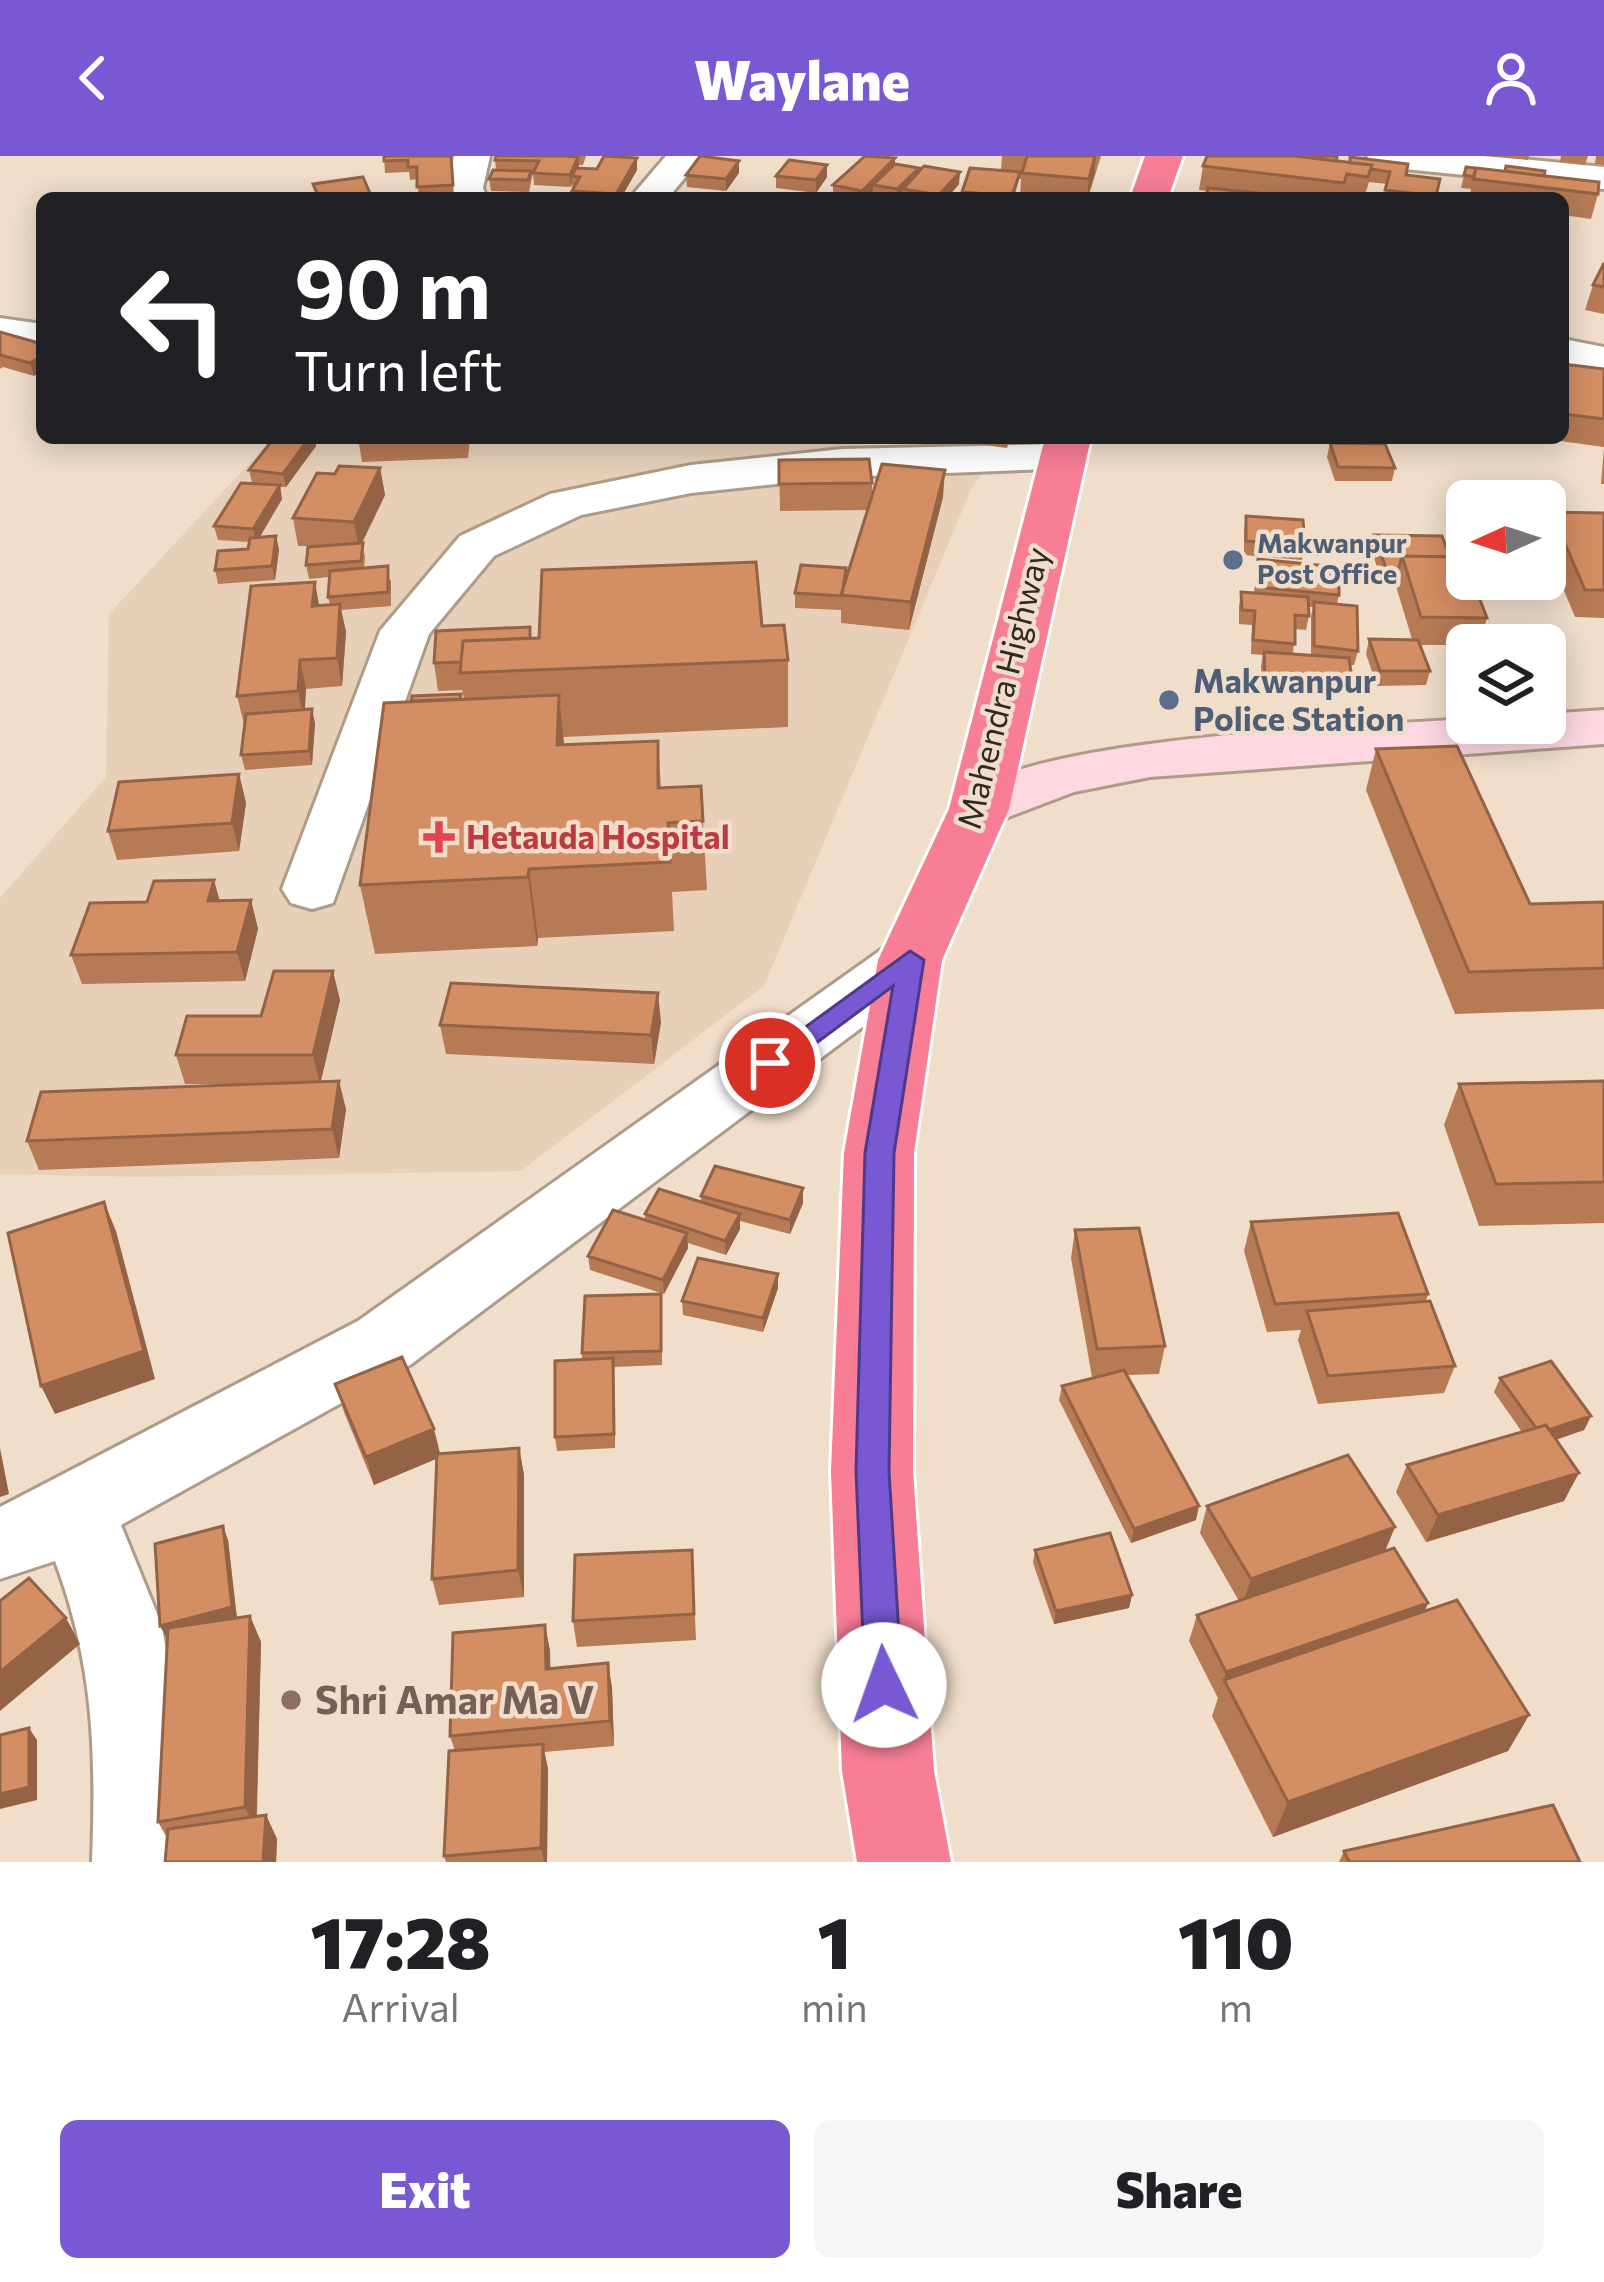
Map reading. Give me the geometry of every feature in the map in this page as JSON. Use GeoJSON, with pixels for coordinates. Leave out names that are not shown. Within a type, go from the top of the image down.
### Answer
{"type":"FeatureCollection","features":[{"type":"Feature","properties":{"kind":"highway"},"geometry":{"type":"LineString","coordinates":[[1151,192],[1164,156]]}},
{"type":"Feature","properties":{"kind":"highway","name":"Mahendra Highway"},"geometry":{"type":"LineString","coordinates":[[904,1862],[888,1771],[872,1471],[879,1153],[910,960],[979,809],[1064,448]]}},
{"type":"Feature","properties":{"kind":"street"},"geometry":{"type":"LineString","coordinates":[[467,192],[472,156]]}},
{"type":"Feature","properties":{"kind":"street"},"geometry":{"type":"LineString","coordinates":[[653,192],[685,156]]}},
{"type":"Feature","properties":{"kind":"street"},"geometry":{"type":"LineString","coordinates":[[1385,156],[1604,178]]}},
{"type":"Feature","properties":{"kind":"street"},"geometry":{"type":"LineString","coordinates":[[0,330],[36,335]]}},
{"type":"Feature","properties":{"kind":"street"},"geometry":{"type":"LineString","coordinates":[[1569,353],[1604,360]]}},
{"type":"Feature","properties":{"kind":"street"},"geometry":{"type":"LineString","coordinates":[[312,889],[405,631],[477,546],[567,504],[691,479],[1064,448]]}},
{"type":"Feature","properties":{"kind":"street"},"geometry":{"type":"LineString","coordinates":[[979,809],[1059,777],[1150,759],[1604,727]]}},
{"type":"Feature","properties":{"kind":"street"},"geometry":{"type":"LineString","coordinates":[[137,1862],[140,1755],[121,1626],[24,1539],[384,1343],[910,960]]}},
{"type":"Feature","properties":{"kind":"shaded area","name":"Hetauda Hospital"},"geometry":{"type":"Polygon","coordinates":[[[267,444],[855,444],[873,452],[961,444],[999,451],[972,487],[764,986],[521,1171],[139,1177],[0,1174],[0,898],[106,777],[109,614],[267,444]]]}},
{"type":"Feature","properties":{"kind":"building"},"geometry":{"type":"Polygon","coordinates":[[[384,156],[451,156],[453,185],[417,187],[417,167],[408,167],[408,160],[384,161],[384,156]]]}},
{"type":"Feature","properties":{"kind":"building"},"geometry":{"type":"Polygon","coordinates":[[[496,156],[578,157],[570,175],[533,173],[539,161],[495,160],[496,156]]]}},
{"type":"Feature","properties":{"kind":"building"},"geometry":{"type":"Polygon","coordinates":[[[604,156],[637,158],[617,192],[572,191],[580,177],[572,176],[576,168],[597,169],[604,156]]]}},
{"type":"Feature","properties":{"kind":"building"},"geometry":{"type":"Polygon","coordinates":[[[700,156],[739,161],[726,179],[686,175],[700,156]]]}},
{"type":"Feature","properties":{"kind":"building"},"geometry":{"type":"Polygon","coordinates":[[[865,156],[895,158],[862,191],[833,185],[865,156]]]}},
{"type":"Feature","properties":{"kind":"building"},"geometry":{"type":"Polygon","coordinates":[[[1027,156],[1095,156],[1089,179],[1022,173],[1027,156]]]}},
{"type":"Feature","properties":{"kind":"building"},"geometry":{"type":"Polygon","coordinates":[[[1207,156],[1296,156],[1372,165],[1368,177],[1347,174],[1344,183],[1203,166],[1207,156]]]}},
{"type":"Feature","properties":{"kind":"building"},"geometry":{"type":"Polygon","coordinates":[[[1295,156],[1330,156],[1337,157],[1336,161],[1295,156]]]}},
{"type":"Feature","properties":{"kind":"building"},"geometry":{"type":"Polygon","coordinates":[[[1350,157],[1408,164],[1406,175],[1440,179],[1437,192],[1385,190],[1390,172],[1350,163],[1350,157]]]}},
{"type":"Feature","properties":{"kind":"building"},"geometry":{"type":"Polygon","coordinates":[[[789,160],[827,165],[816,180],[776,176],[789,160]]]}},
{"type":"Feature","properties":{"kind":"building"},"geometry":{"type":"Polygon","coordinates":[[[895,164],[919,168],[897,189],[873,185],[895,164]]]}},
{"type":"Feature","properties":{"kind":"building"},"geometry":{"type":"Polygon","coordinates":[[[924,166],[960,172],[942,192],[903,189],[924,166]]]}},
{"type":"Feature","properties":{"kind":"building"},"geometry":{"type":"Polygon","coordinates":[[[1506,166],[1545,171],[1544,176],[1505,171],[1506,166]]]}},
{"type":"Feature","properties":{"kind":"building"},"geometry":{"type":"Polygon","coordinates":[[[970,168],[1020,172],[1013,192],[962,192],[970,168]]]}},
{"type":"Feature","properties":{"kind":"building"},"geometry":{"type":"Polygon","coordinates":[[[1476,168],[1599,182],[1598,194],[1473,179],[1476,168]]]}},
{"type":"Feature","properties":{"kind":"building"},"geometry":{"type":"Polygon","coordinates":[[[493,170],[531,171],[528,180],[489,179],[493,170]]]}},
{"type":"Feature","properties":{"kind":"building"},"geometry":{"type":"Polygon","coordinates":[[[363,177],[369,192],[316,192],[313,184],[363,177]]]}},
{"type":"Feature","properties":{"kind":"building"},"geometry":{"type":"Polygon","coordinates":[[[1604,263],[1604,287],[1593,285],[1604,263]]]}},
{"type":"Feature","properties":{"kind":"building"},"geometry":{"type":"Polygon","coordinates":[[[0,332],[36,342],[36,360],[30,363],[0,355],[0,332]]]}},
{"type":"Feature","properties":{"kind":"building"},"geometry":{"type":"Polygon","coordinates":[[[1569,365],[1604,369],[1604,419],[1569,415],[1569,365]]]}},
{"type":"Feature","properties":{"kind":"building"},"geometry":{"type":"Polygon","coordinates":[[[269,444],[305,444],[283,474],[249,470],[269,444]]]}},
{"type":"Feature","properties":{"kind":"building"},"geometry":{"type":"Polygon","coordinates":[[[1330,444],[1385,444],[1395,468],[1338,467],[1330,444]]]}},
{"type":"Feature","properties":{"kind":"building"},"geometry":{"type":"Polygon","coordinates":[[[869,459],[872,483],[779,484],[779,460],[869,459]]]}},
{"type":"Feature","properties":{"kind":"building"},"geometry":{"type":"Polygon","coordinates":[[[882,464],[945,470],[911,602],[841,595],[882,464]]]}},
{"type":"Feature","properties":{"kind":"building"},"geometry":{"type":"Polygon","coordinates":[[[339,466],[380,468],[354,522],[293,518],[317,473],[335,474],[339,466]]]}},
{"type":"Feature","properties":{"kind":"building"},"geometry":{"type":"Polygon","coordinates":[[[241,483],[280,485],[253,529],[214,526],[241,483]]]}},
{"type":"Feature","properties":{"kind":"building"},"geometry":{"type":"Polygon","coordinates":[[[1566,512],[1604,513],[1604,590],[1585,590],[1566,546],[1566,512]]]}},
{"type":"Feature","properties":{"kind":"building"},"geometry":{"type":"Polygon","coordinates":[[[1246,516],[1303,520],[1305,546],[1246,541],[1246,516]]]}},
{"type":"Feature","properties":{"kind":"building"},"geometry":{"type":"Polygon","coordinates":[[[1374,535],[1442,536],[1446,557],[1402,556],[1399,568],[1386,568],[1374,535]]]}},
{"type":"Feature","properties":{"kind":"building"},"geometry":{"type":"Polygon","coordinates":[[[276,536],[272,566],[215,570],[218,551],[248,549],[250,538],[276,536]]]}},
{"type":"Feature","properties":{"kind":"building"},"geometry":{"type":"Polygon","coordinates":[[[363,543],[361,561],[306,565],[308,547],[363,543]]]}},
{"type":"Feature","properties":{"kind":"building"},"geometry":{"type":"Polygon","coordinates":[[[1402,556],[1446,557],[1446,600],[1480,600],[1487,618],[1421,617],[1402,556]]]}},
{"type":"Feature","properties":{"kind":"building"},"geometry":{"type":"Polygon","coordinates":[[[1258,559],[1339,567],[1339,595],[1257,587],[1258,559]]]}},
{"type":"Feature","properties":{"kind":"building"},"geometry":{"type":"Polygon","coordinates":[[[756,562],[762,626],[784,625],[788,660],[460,673],[463,641],[539,638],[542,570],[756,562]]]}},
{"type":"Feature","properties":{"kind":"building"},"geometry":{"type":"Polygon","coordinates":[[[801,565],[846,568],[842,596],[795,593],[801,565]]]}},
{"type":"Feature","properties":{"kind":"building"},"geometry":{"type":"Polygon","coordinates":[[[388,566],[388,592],[328,597],[330,571],[388,566]]]}},
{"type":"Feature","properties":{"kind":"building"},"geometry":{"type":"Polygon","coordinates":[[[315,582],[312,606],[340,604],[337,658],[300,660],[298,691],[237,696],[251,586],[315,582]]]}},
{"type":"Feature","properties":{"kind":"building"},"geometry":{"type":"Polygon","coordinates":[[[1241,592],[1308,597],[1309,616],[1295,615],[1295,644],[1253,640],[1255,611],[1242,610],[1241,592]]]}},
{"type":"Feature","properties":{"kind":"building"},"geometry":{"type":"Polygon","coordinates":[[[1314,602],[1357,606],[1358,651],[1314,646],[1314,602]]]}},
{"type":"Feature","properties":{"kind":"building"},"geometry":{"type":"Polygon","coordinates":[[[530,627],[530,638],[463,641],[461,662],[434,663],[436,631],[530,627]]]}},
{"type":"Feature","properties":{"kind":"building"},"geometry":{"type":"Polygon","coordinates":[[[1369,639],[1418,640],[1430,671],[1380,671],[1369,639]]]}},
{"type":"Feature","properties":{"kind":"building"},"geometry":{"type":"Polygon","coordinates":[[[1264,652],[1349,658],[1352,680],[1265,674],[1264,652]]]}},
{"type":"Feature","properties":{"kind":"building"},"geometry":{"type":"Polygon","coordinates":[[[461,694],[460,699],[411,701],[412,696],[461,694]]]}},
{"type":"Feature","properties":{"kind":"building"},"geometry":{"type":"Polygon","coordinates":[[[559,695],[557,745],[658,741],[658,788],[701,786],[703,821],[668,823],[670,862],[529,869],[528,877],[360,885],[384,703],[559,695]]]}},
{"type":"Feature","properties":{"kind":"building"},"geometry":{"type":"Polygon","coordinates":[[[312,709],[309,751],[241,755],[246,714],[312,709]]]}},
{"type":"Feature","properties":{"kind":"building"},"geometry":{"type":"Polygon","coordinates":[[[1457,746],[1530,904],[1604,902],[1604,968],[1469,972],[1376,749],[1457,746]]]}},
{"type":"Feature","properties":{"kind":"building"},"geometry":{"type":"Polygon","coordinates":[[[239,774],[232,823],[108,831],[119,782],[239,774]]]}},
{"type":"Feature","properties":{"kind":"building"},"geometry":{"type":"Polygon","coordinates":[[[214,880],[208,901],[251,900],[237,952],[71,955],[90,903],[147,902],[154,881],[214,880]]]}},
{"type":"Feature","properties":{"kind":"building"},"geometry":{"type":"Polygon","coordinates":[[[274,971],[333,971],[313,1055],[176,1055],[187,1016],[261,1016],[274,971]]]}},
{"type":"Feature","properties":{"kind":"building"},"geometry":{"type":"Polygon","coordinates":[[[451,983],[658,993],[651,1035],[440,1025],[451,983]]]}},
{"type":"Feature","properties":{"kind":"building"},"geometry":{"type":"Polygon","coordinates":[[[339,1081],[332,1129],[27,1141],[41,1092],[339,1081]]]}},
{"type":"Feature","properties":{"kind":"building"},"geometry":{"type":"Polygon","coordinates":[[[1604,1081],[1604,1182],[1496,1184],[1459,1084],[1604,1081]]]}},
{"type":"Feature","properties":{"kind":"building"},"geometry":{"type":"Polygon","coordinates":[[[715,1166],[803,1188],[790,1220],[701,1196],[715,1166]]]}},
{"type":"Feature","properties":{"kind":"building"},"geometry":{"type":"Polygon","coordinates":[[[659,1189],[740,1214],[725,1241],[645,1214],[659,1189]]]}},
{"type":"Feature","properties":{"kind":"building"},"geometry":{"type":"Polygon","coordinates":[[[104,1202],[144,1351],[41,1386],[8,1233],[104,1202]]]}},
{"type":"Feature","properties":{"kind":"building"},"geometry":{"type":"Polygon","coordinates":[[[613,1210],[687,1233],[663,1280],[588,1256],[613,1210]]]}},
{"type":"Feature","properties":{"kind":"building"},"geometry":{"type":"Polygon","coordinates":[[[1398,1213],[1428,1294],[1275,1304],[1251,1222],[1398,1213]]]}},
{"type":"Feature","properties":{"kind":"building"},"geometry":{"type":"Polygon","coordinates":[[[1139,1228],[1165,1346],[1097,1349],[1075,1230],[1139,1228]]]}},
{"type":"Feature","properties":{"kind":"building"},"geometry":{"type":"Polygon","coordinates":[[[698,1258],[778,1274],[763,1318],[682,1301],[698,1258]]]}},
{"type":"Feature","properties":{"kind":"building"},"geometry":{"type":"Polygon","coordinates":[[[661,1294],[661,1351],[582,1353],[585,1296],[661,1294]]]}},
{"type":"Feature","properties":{"kind":"building"},"geometry":{"type":"Polygon","coordinates":[[[1430,1301],[1455,1366],[1328,1376],[1307,1311],[1430,1301]]]}},
{"type":"Feature","properties":{"kind":"building"},"geometry":{"type":"Polygon","coordinates":[[[402,1357],[434,1429],[366,1457],[335,1384],[402,1357]]]}},
{"type":"Feature","properties":{"kind":"building"},"geometry":{"type":"Polygon","coordinates":[[[613,1358],[614,1434],[555,1437],[555,1361],[613,1358]]]}},
{"type":"Feature","properties":{"kind":"building"},"geometry":{"type":"Polygon","coordinates":[[[1551,1361],[1591,1416],[1549,1430],[1546,1425],[1536,1428],[1500,1378],[1551,1361]]]}},
{"type":"Feature","properties":{"kind":"building"},"geometry":{"type":"Polygon","coordinates":[[[1124,1370],[1199,1506],[1134,1529],[1062,1386],[1124,1370]]]}},
{"type":"Feature","properties":{"kind":"building"},"geometry":{"type":"Polygon","coordinates":[[[1546,1425],[1579,1473],[1438,1515],[1407,1465],[1546,1425]]]}},
{"type":"Feature","properties":{"kind":"building"},"geometry":{"type":"Polygon","coordinates":[[[519,1448],[518,1570],[432,1579],[437,1454],[519,1448]]]}},
{"type":"Feature","properties":{"kind":"building"},"geometry":{"type":"Polygon","coordinates":[[[1348,1455],[1395,1527],[1251,1579],[1207,1506],[1348,1455]]]}},
{"type":"Feature","properties":{"kind":"building"},"geometry":{"type":"Polygon","coordinates":[[[223,1526],[232,1607],[160,1626],[155,1544],[223,1526]]]}},
{"type":"Feature","properties":{"kind":"building"},"geometry":{"type":"Polygon","coordinates":[[[1110,1533],[1132,1595],[1056,1611],[1035,1550],[1110,1533]]]}},
{"type":"Feature","properties":{"kind":"building"},"geometry":{"type":"Polygon","coordinates":[[[1394,1548],[1428,1603],[1226,1672],[1197,1615],[1394,1548]]]}},
{"type":"Feature","properties":{"kind":"building"},"geometry":{"type":"Polygon","coordinates":[[[692,1550],[694,1614],[573,1621],[575,1555],[692,1550]]]}},
{"type":"Feature","properties":{"kind":"building"},"geometry":{"type":"Polygon","coordinates":[[[29,1578],[66,1618],[0,1672],[0,1601],[29,1578]]]}},
{"type":"Feature","properties":{"kind":"building"},"geometry":{"type":"Polygon","coordinates":[[[1457,1600],[1529,1715],[1288,1802],[1224,1680],[1457,1600]]]}},
{"type":"Feature","properties":{"kind":"building"},"geometry":{"type":"Polygon","coordinates":[[[250,1616],[245,1807],[158,1822],[168,1628],[250,1616]]]}},
{"type":"Feature","properties":{"kind":"building"},"geometry":{"type":"Polygon","coordinates":[[[545,1625],[546,1669],[608,1663],[610,1721],[450,1736],[453,1633],[545,1625]]]}},
{"type":"Feature","properties":{"kind":"building"},"geometry":{"type":"Polygon","coordinates":[[[29,1728],[29,1787],[0,1794],[0,1735],[29,1728]]]}},
{"type":"Feature","properties":{"kind":"building"},"geometry":{"type":"Polygon","coordinates":[[[543,1744],[541,1848],[444,1856],[449,1751],[543,1744]]]}},
{"type":"Feature","properties":{"kind":"building"},"geometry":{"type":"Polygon","coordinates":[[[1553,1805],[1580,1862],[1349,1862],[1344,1851],[1553,1805]]]}},
{"type":"Feature","properties":{"kind":"building"},"geometry":{"type":"Polygon","coordinates":[[[266,1815],[263,1862],[165,1862],[168,1829],[266,1815]]]}},
{"type":"Feature","properties":{"kind":"place","name":"Makwanpur Post Office"},"geometry":{"type":"Point","coordinates":[1233,560]}},
{"type":"Feature","properties":{"kind":"place","name":"Makwanpur Police Station"},"geometry":{"type":"Point","coordinates":[1169,700]}},
{"type":"Feature","properties":{"kind":"place","name":"Hetauda Hospital"},"geometry":{"type":"Point","coordinates":[439,837]}},
{"type":"Feature","properties":{"kind":"place","name":"Shri Amar Ma V"},"geometry":{"type":"Point","coordinates":[291,1700]}},
{"type":"Feature","properties":{"kind":"route"},"geometry":{"type":"LineString","coordinates":[[770,1063],[910,960],[879,1153],[872,1471],[884,1685]]}}]}
